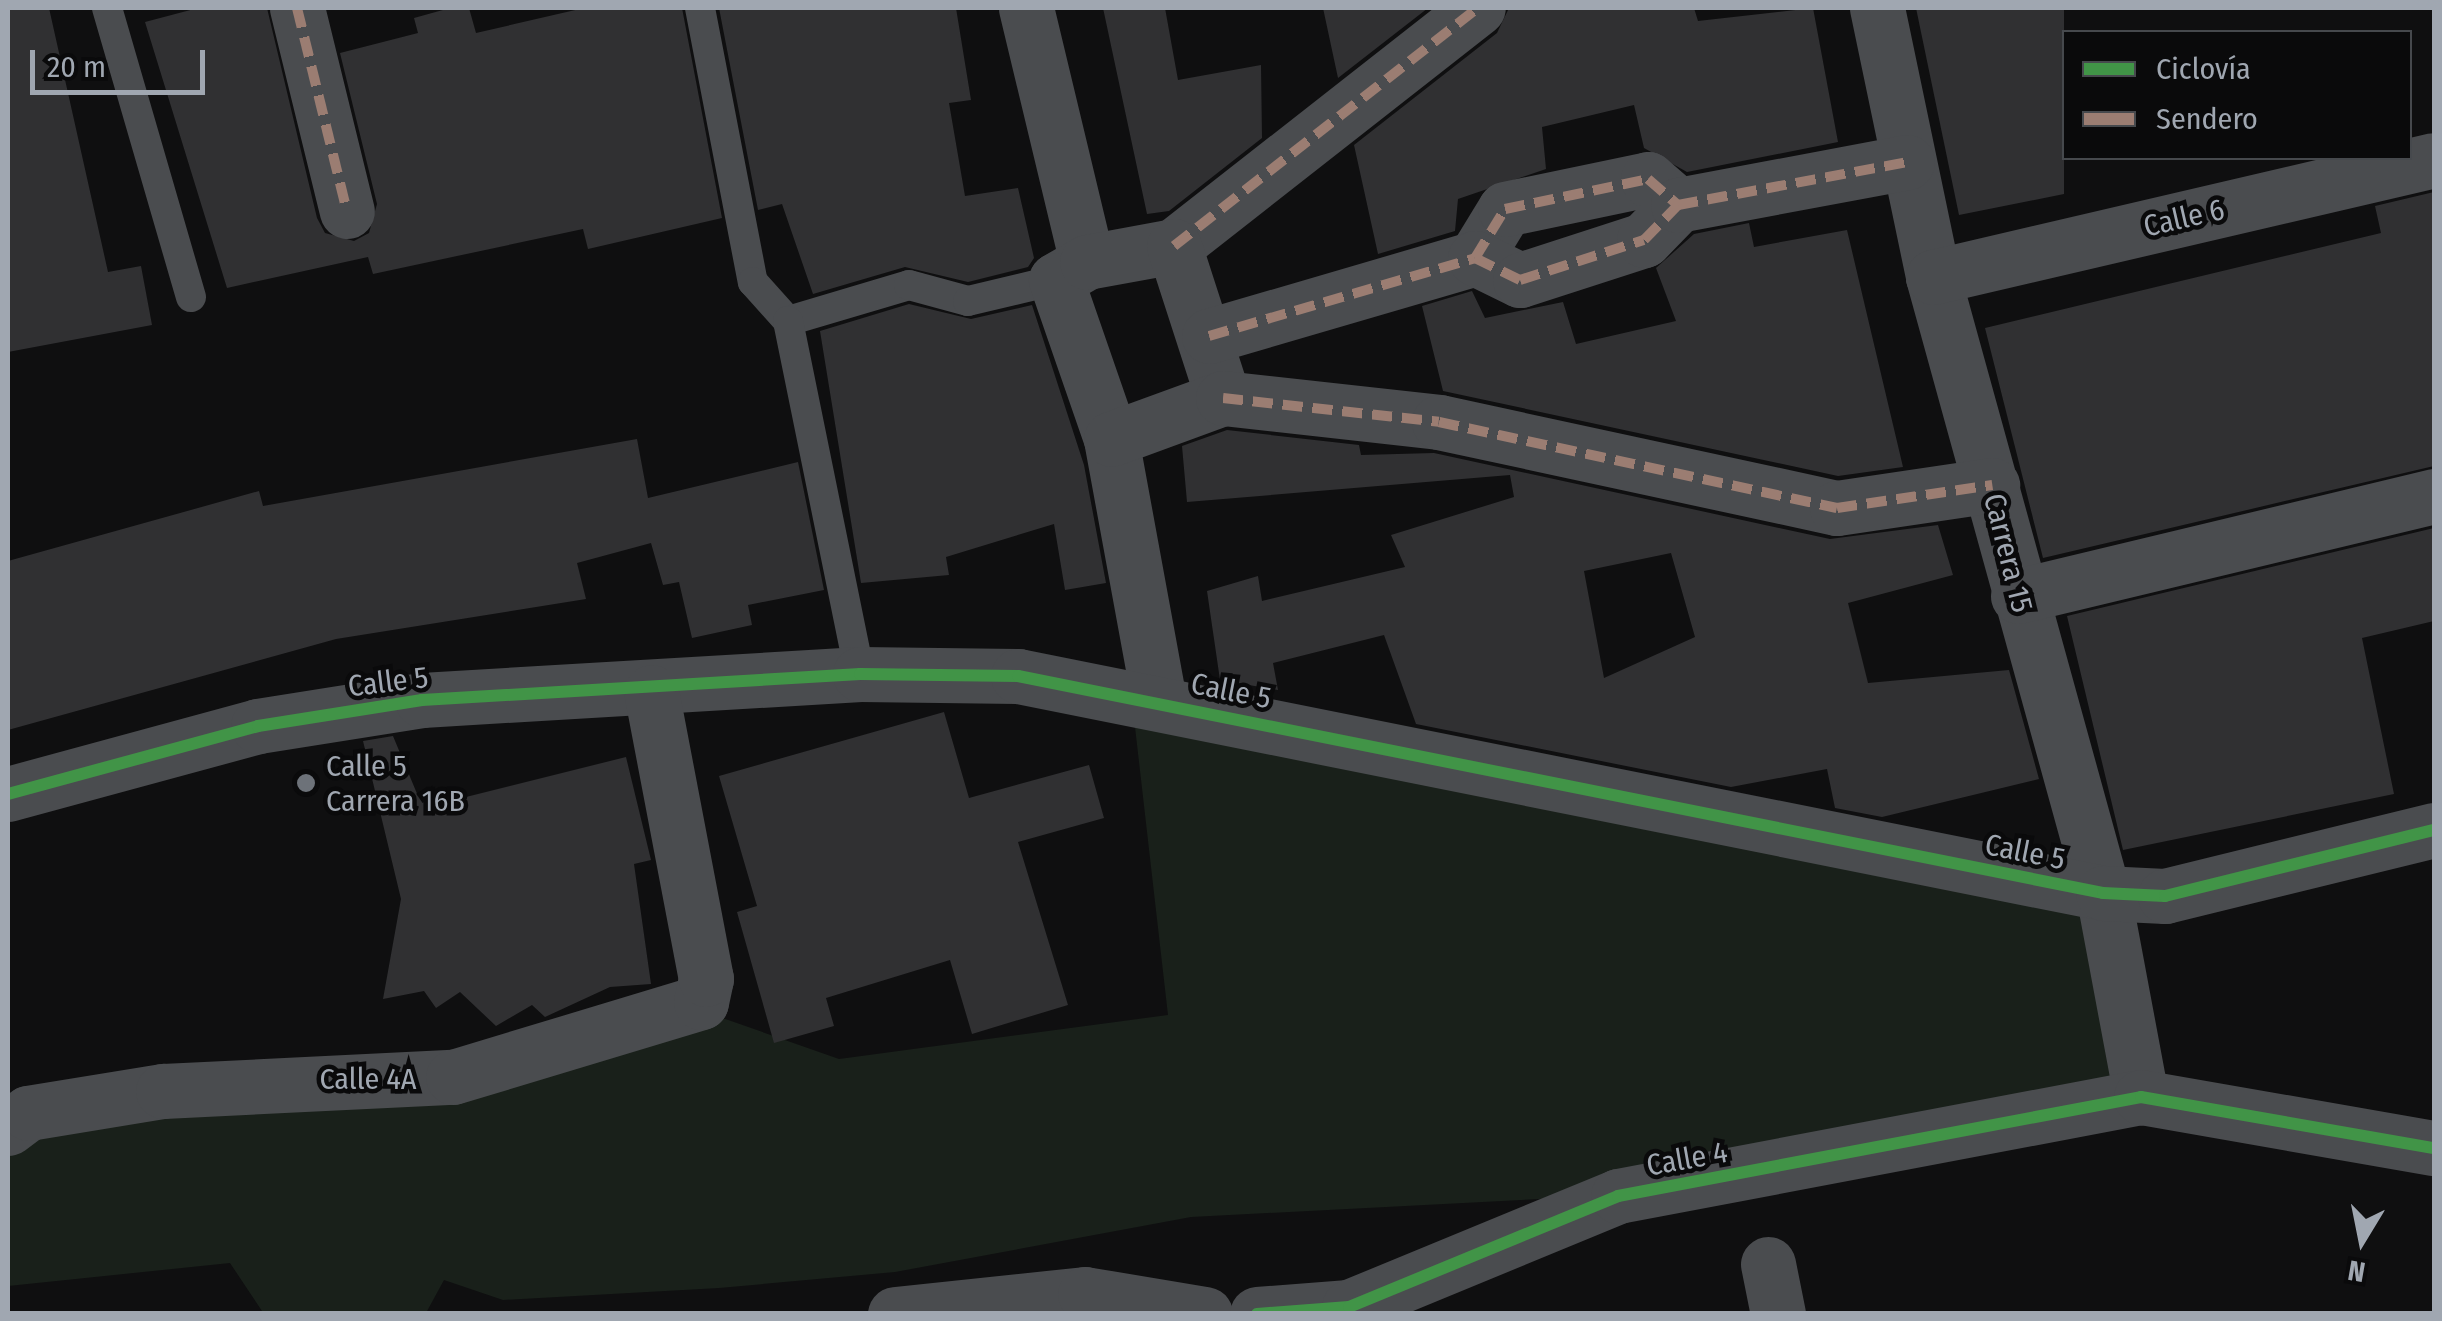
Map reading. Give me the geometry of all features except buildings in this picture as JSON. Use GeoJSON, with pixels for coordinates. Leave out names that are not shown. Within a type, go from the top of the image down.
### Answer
{"type":"FeatureCollection","features":[{"type":"Feature","properties":{"kind":"street"},"geometry":{"type":"LineString","coordinates":[[296,8],[348,211]]}},
{"type":"Feature","properties":{"kind":"street"},"geometry":{"type":"LineString","coordinates":[[1026,8],[1071,271],[1111,439],[1159,702]]}},
{"type":"Feature","properties":{"kind":"street"},"geometry":{"type":"LineString","coordinates":[[1071,271],[1174,246],[1478,8]]}},
{"type":"Feature","properties":{"kind":"street","name":"Carrera 15"},"geometry":{"type":"LineString","coordinates":[[1876,8],[1933,276],[2103,894],[2140,1097]]}},
{"type":"Feature","properties":{"kind":"street","name":"Calle 6"},"geometry":{"type":"LineString","coordinates":[[1933,276],[2434,160]]}},
{"type":"Feature","properties":{"kind":"street"},"geometry":{"type":"LineString","coordinates":[[1209,336],[1474,258],[1520,280],[1644,240],[1678,205],[1907,162]]}},
{"type":"Feature","properties":{"kind":"street"},"geometry":{"type":"LineString","coordinates":[[1174,246],[1209,336],[1222,398]]}},
{"type":"Feature","properties":{"kind":"street"},"geometry":{"type":"LineString","coordinates":[[1111,439],[1222,398],[1439,422],[1836,508],[1992,485]]}},
{"type":"Feature","properties":{"kind":"street"},"geometry":{"type":"LineString","coordinates":[[2018,596],[2434,496]]}},
{"type":"Feature","properties":{"kind":"street","name":"Calle 5"},"geometry":{"type":"LineString","coordinates":[[8,794],[258,726],[349,712],[860,674],[1018,676],[2103,894],[2165,896],[2434,830]]}},
{"type":"Feature","properties":{"kind":"street","name":"Calle 4A"},"geometry":{"type":"LineString","coordinates":[[8,1128],[28,1114],[163,1091],[453,1076],[701,1002],[706,979],[651,692]]}},
{"type":"Feature","properties":{"kind":"street"},"geometry":{"type":"LineString","coordinates":[[2140,1097],[2434,1148]]}},
{"type":"Feature","properties":{"kind":"street","name":"Calle 4"},"geometry":{"type":"LineString","coordinates":[[1257,1314],[1350,1307],[1618,1196],[2140,1097]]}},
{"type":"Feature","properties":{"kind":"street"},"geometry":{"type":"LineString","coordinates":[[895,1314],[1085,1294],[1206,1314]]}},
{"type":"Feature","properties":{"kind":"lane"},"geometry":{"type":"LineString","coordinates":[[107,8],[191,297]]}},
{"type":"Feature","properties":{"kind":"lane"},"geometry":{"type":"LineString","coordinates":[[700,8],[752,282],[788,321],[860,674]]}},
{"type":"Feature","properties":{"kind":"lane"},"geometry":{"type":"LineString","coordinates":[[788,321],[909,285],[968,301],[1071,271]]}},
{"type":"Feature","properties":{"kind":"shaded area"},"geometry":{"type":"Polygon","coordinates":[[[1135,727],[2087,902],[2136,1095],[1618,1195],[1191,1217],[895,1272],[719,1288],[503,1300],[444,1280],[426,1313],[264,1314],[230,1263],[8,1286],[8,1134],[714,1015],[839,1059],[1168,1015],[1135,727]]]}},
{"type":"Feature","properties":{"kind":"marked path"},"geometry":{"type":"LineString","coordinates":[[297,8],[347,211]]}},
{"type":"Feature","properties":{"kind":"marked path"},"geometry":{"type":"LineString","coordinates":[[1174,246],[1478,8]]}},
{"type":"Feature","properties":{"kind":"marked path"},"geometry":{"type":"LineString","coordinates":[[1209,336],[1475,258],[1520,280],[1644,240],[1678,205],[1907,162]]}},
{"type":"Feature","properties":{"kind":"marked path"},"geometry":{"type":"LineString","coordinates":[[1475,258],[1505,209],[1648,179],[1678,205]]}},
{"type":"Feature","properties":{"kind":"marked path"},"geometry":{"type":"LineString","coordinates":[[1223,398],[1439,422],[1837,508],[1992,485]]}},
{"type":"Feature","properties":{"kind":"cycle path"},"geometry":{"type":"LineString","coordinates":[[8,794],[258,726],[422,700],[860,674],[1018,676],[2103,893],[2165,896],[2434,830]]}},
{"type":"Feature","properties":{"kind":"cycle path"},"geometry":{"type":"LineString","coordinates":[[1257,1314],[1349,1307],[1618,1196],[2141,1097],[2434,1148]]}},
{"type":"Feature","properties":{"kind":"place","name":"Calle 5 Carrera 16B"},"geometry":{"type":"Point","coordinates":[306,783]}}]}
